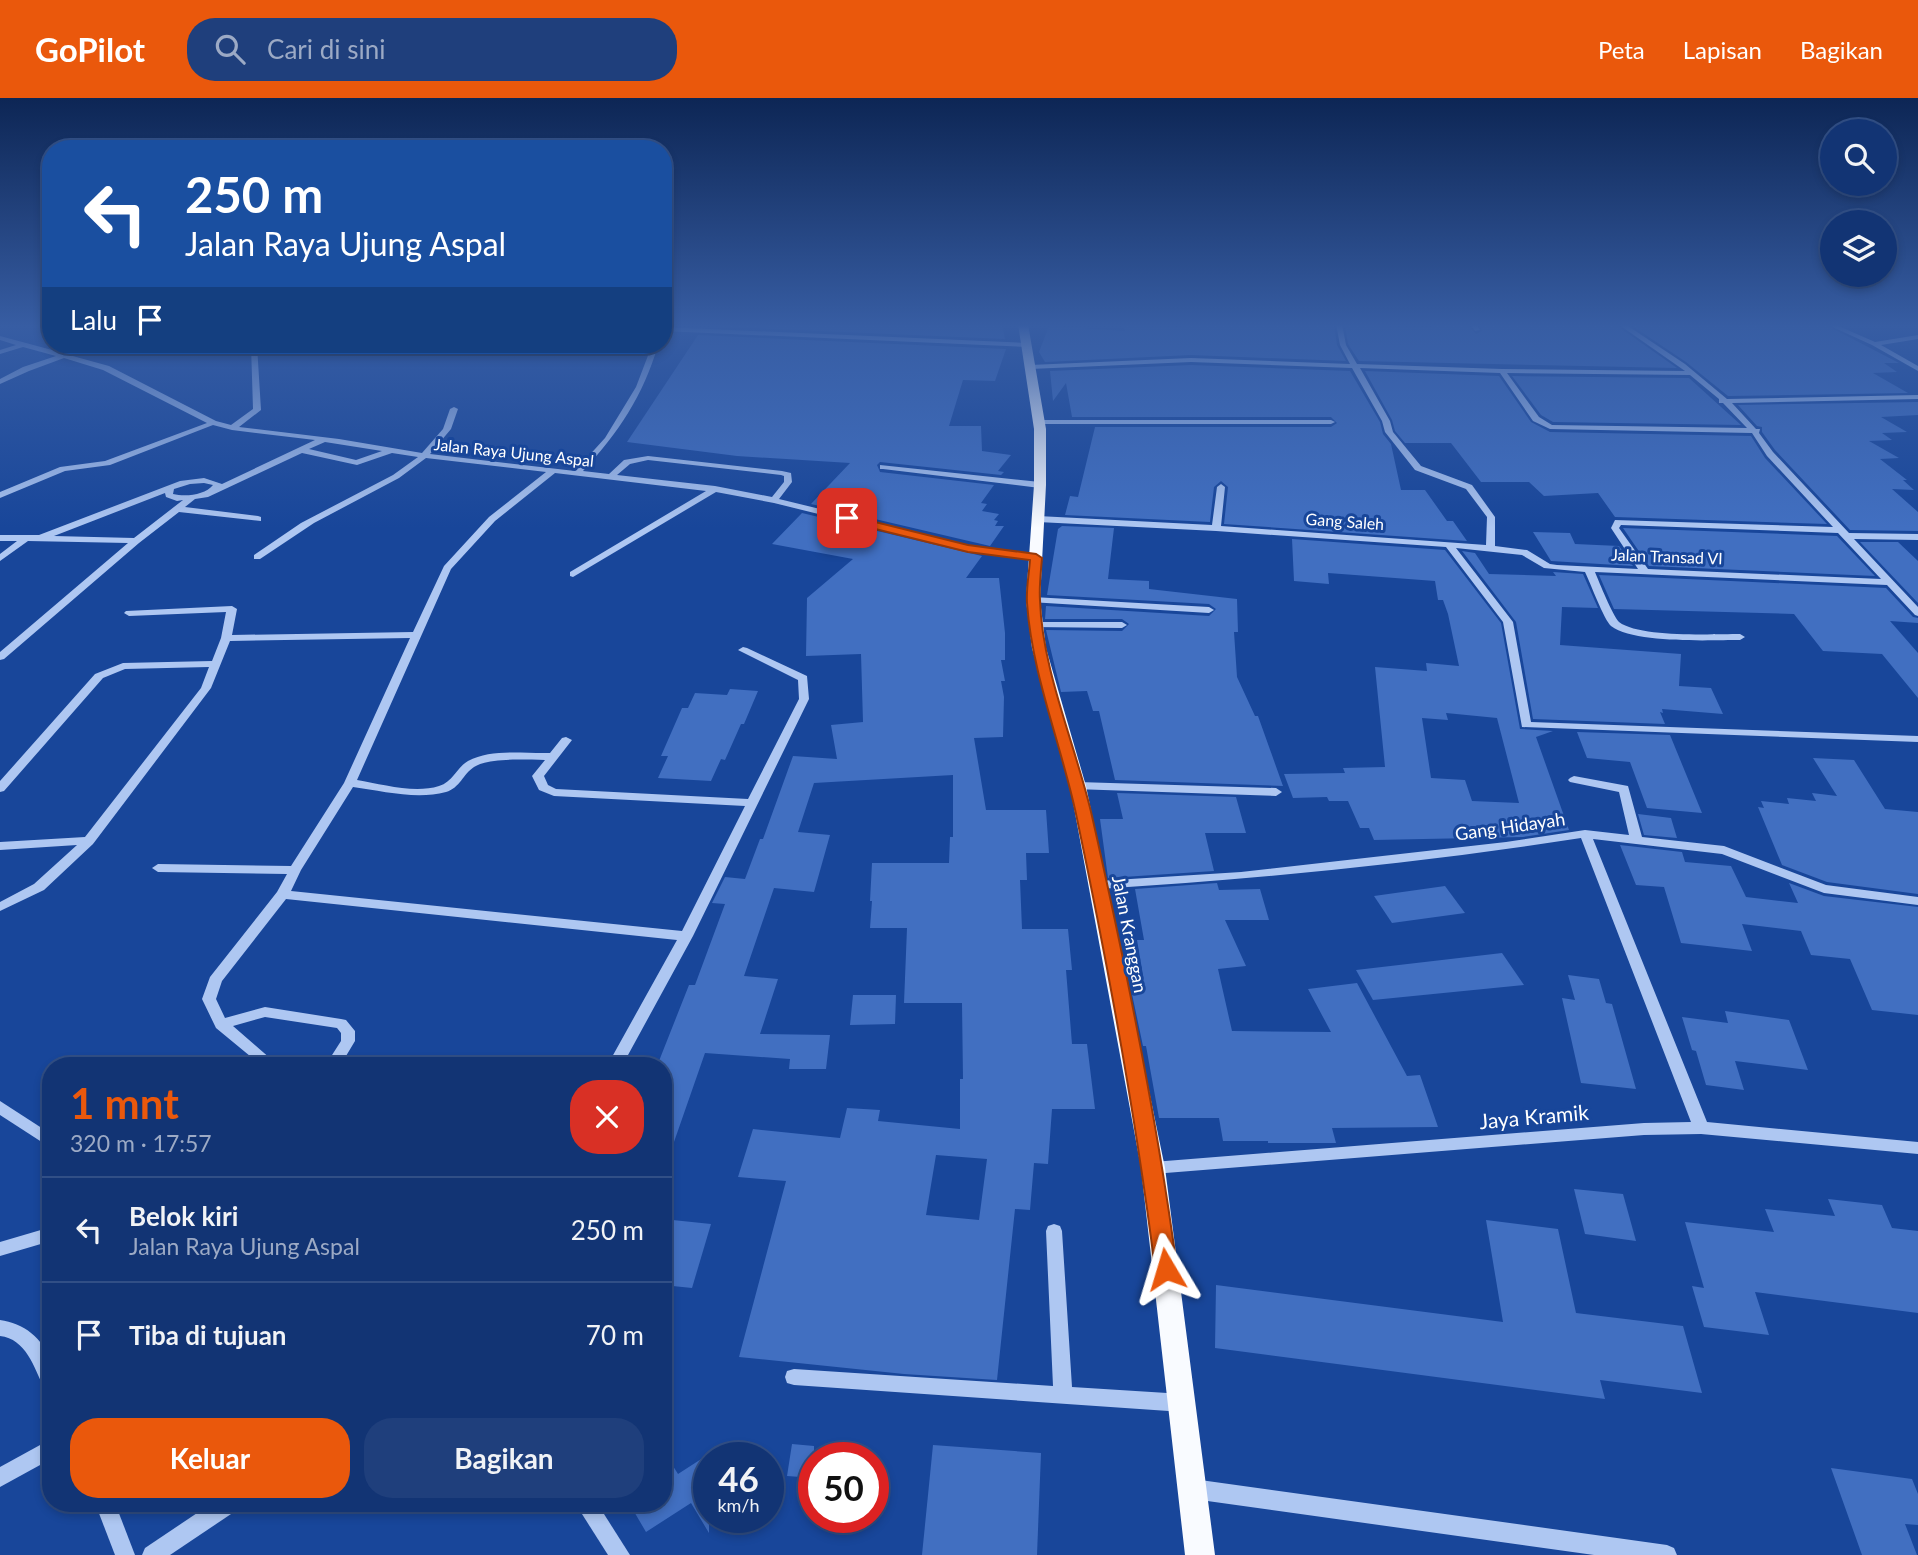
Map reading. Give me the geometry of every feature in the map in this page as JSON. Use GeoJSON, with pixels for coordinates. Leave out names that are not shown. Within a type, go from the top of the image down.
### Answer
{"type":"FeatureCollection","features":[{"type":"Feature","properties":{"kind":"main road","name":"Jalan Kranggan"},"geometry":{"type":"LineString","coordinates":[[1034,392],[1039,422],[1040,485],[1033,600],[1039,648],[1077,786],[1099,885],[1153,1168],[1184,1403],[1200,1555]]}},
{"type":"Feature","properties":{"kind":"street","name":"Jalan Raya Ujung Aspal"},"geometry":{"type":"LineString","coordinates":[[152,392],[212,423],[232,428],[324,439],[425,456],[715,489],[774,500],[968,548],[1036,558]]}},
{"type":"Feature","properties":{"kind":"street"},"geometry":{"type":"LineString","coordinates":[[232,428],[257,410],[256,392]]}},
{"type":"Feature","properties":{"kind":"street"},"geometry":{"type":"LineString","coordinates":[[577,473],[608,439],[637,392]]}},
{"type":"Feature","properties":{"kind":"street"},"geometry":{"type":"LineString","coordinates":[[1369,392],[1389,432],[1418,468],[1469,486],[1491,517],[1490,549]]}},
{"type":"Feature","properties":{"kind":"street"},"geometry":{"type":"LineString","coordinates":[[1516,392],[1535,419],[1550,426],[1757,431]]}},
{"type":"Feature","properties":{"kind":"street"},"geometry":{"type":"LineString","coordinates":[[1713,392],[1757,431],[1770,454],[1918,613]]}},
{"type":"Feature","properties":{"kind":"street"},"geometry":{"type":"LineString","coordinates":[[1723,401],[1918,397]]}},
{"type":"Feature","properties":{"kind":"street"},"geometry":{"type":"LineString","coordinates":[[257,557],[312,521],[353,502],[425,456],[452,423],[454,410]]}},
{"type":"Feature","properties":{"kind":"street"},"geometry":{"type":"LineString","coordinates":[[1039,422],[1331,422]]}},
{"type":"Feature","properties":{"kind":"street"},"geometry":{"type":"LineString","coordinates":[[0,495],[63,469],[107,463],[212,423]]}},
{"type":"Feature","properties":{"kind":"street"},"geometry":{"type":"LineString","coordinates":[[170,489],[169,495],[191,498],[215,490],[324,439]]}},
{"type":"Feature","properties":{"kind":"street"},"geometry":{"type":"LineString","coordinates":[[301,450],[357,463],[389,451]]}},
{"type":"Feature","properties":{"kind":"street"},"geometry":{"type":"LineString","coordinates":[[612,476],[627,462],[648,458],[788,475],[788,482],[774,500]]}},
{"type":"Feature","properties":{"kind":"street"},"geometry":{"type":"LineString","coordinates":[[883,467],[1040,485]]}},
{"type":"Feature","properties":{"kind":"street"},"geometry":{"type":"LineString","coordinates":[[261,1057],[221,1024],[209,999],[215,980],[283,894],[295,870],[350,783],[447,568],[492,519],[553,471]]}},
{"type":"Feature","properties":{"kind":"street"},"geometry":{"type":"LineString","coordinates":[[40,538],[196,480],[218,484],[215,490]]}},
{"type":"Feature","properties":{"kind":"street"},"geometry":{"type":"LineString","coordinates":[[1216,528],[1221,487]]}},
{"type":"Feature","properties":{"kind":"street"},"geometry":{"type":"LineString","coordinates":[[573,574],[715,489]]}},
{"type":"Feature","properties":{"kind":"street"},"geometry":{"type":"LineString","coordinates":[[0,657],[136,541],[191,498]]}},
{"type":"Feature","properties":{"kind":"street"},"geometry":{"type":"LineString","coordinates":[[179,509],[258,519]]}},
{"type":"Feature","properties":{"kind":"street","name":"Gang Saleh"},"geometry":{"type":"LineString","coordinates":[[1038,519],[1216,528],[1450,545]]}},
{"type":"Feature","properties":{"kind":"street"},"geometry":{"type":"LineString","coordinates":[[1644,570],[1615,528],[1618,522],[1918,537]]}},
{"type":"Feature","properties":{"kind":"street"},"geometry":{"type":"LineString","coordinates":[[0,538],[136,541]]}},
{"type":"Feature","properties":{"kind":"street"},"geometry":{"type":"LineString","coordinates":[[0,558],[26,538]]}},
{"type":"Feature","properties":{"kind":"street"},"geometry":{"type":"LineString","coordinates":[[1450,545],[1508,622],[1526,724],[1918,739]]}},
{"type":"Feature","properties":{"kind":"street","name":"Jalan Transad VI"},"geometry":{"type":"LineString","coordinates":[[1450,545],[1524,552],[1547,566],[1887,582]]}},
{"type":"Feature","properties":{"kind":"street"},"geometry":{"type":"LineString","coordinates":[[1588,568],[1606,601],[1614,623],[1622,628],[1657,634],[1740,637]]}},
{"type":"Feature","properties":{"kind":"street"},"geometry":{"type":"LineString","coordinates":[[1033,600],[1209,610]]}},
{"type":"Feature","properties":{"kind":"street"},"geometry":{"type":"LineString","coordinates":[[0,907],[40,887],[89,841],[206,688],[226,638],[232,609],[227,607],[129,613]]}},
{"type":"Feature","properties":{"kind":"street"},"geometry":{"type":"LineString","coordinates":[[1036,625],[1122,625]]}},
{"type":"Feature","properties":{"kind":"street"},"geometry":{"type":"LineString","coordinates":[[226,638],[415,635]]}},
{"type":"Feature","properties":{"kind":"street"},"geometry":{"type":"LineString","coordinates":[[619,1057],[686,936],[804,699],[803,678],[743,650]]}},
{"type":"Feature","properties":{"kind":"street"},"geometry":{"type":"LineString","coordinates":[[0,788],[99,676],[123,666],[216,664]]}},
{"type":"Feature","properties":{"kind":"street"},"geometry":{"type":"LineString","coordinates":[[566,740],[538,776],[543,787],[554,792],[752,803]]}},
{"type":"Feature","properties":{"kind":"street"},"geometry":{"type":"LineString","coordinates":[[350,783],[424,791],[443,789],[454,783],[472,764],[483,760],[553,756]]}},
{"type":"Feature","properties":{"kind":"street"},"geometry":{"type":"LineString","coordinates":[[1574,780],[1624,789],[1636,839]]}},
{"type":"Feature","properties":{"kind":"street"},"geometry":{"type":"LineString","coordinates":[[1077,786],[1276,792]]}},
{"type":"Feature","properties":{"kind":"street"},"geometry":{"type":"LineString","coordinates":[[1585,834],[1701,1128]]}},
{"type":"Feature","properties":{"kind":"street","name":"Gang Hidayah"},"geometry":{"type":"LineString","coordinates":[[1099,885],[1241,876],[1506,846],[1585,834],[1724,850],[1824,889],[1918,901]]}},
{"type":"Feature","properties":{"kind":"street"},"geometry":{"type":"LineString","coordinates":[[0,846],[89,841]]}},
{"type":"Feature","properties":{"kind":"street"},"geometry":{"type":"LineString","coordinates":[[158,868],[295,870]]}},
{"type":"Feature","properties":{"kind":"street"},"geometry":{"type":"LineString","coordinates":[[283,894],[686,936]]}},
{"type":"Feature","properties":{"kind":"street"},"geometry":{"type":"LineString","coordinates":[[221,1024],[265,1012],[341,1024],[348,1031],[348,1041],[338,1057]]}},
{"type":"Feature","properties":{"kind":"street"},"geometry":{"type":"LineString","coordinates":[[0,1107],[42,1136]]}},
{"type":"Feature","properties":{"kind":"street","name":"Jaya Kramik"},"geometry":{"type":"LineString","coordinates":[[1153,1168],[1488,1142],[1580,1132],[1701,1128],[1918,1148]]}},
{"type":"Feature","properties":{"kind":"street"},"geometry":{"type":"LineString","coordinates":[[1054,1231],[1063,1395]]}},
{"type":"Feature","properties":{"kind":"street"},"geometry":{"type":"LineString","coordinates":[[0,1249],[42,1237]]}},
{"type":"Feature","properties":{"kind":"street"},"geometry":{"type":"LineString","coordinates":[[0,1328],[22,1332],[42,1366]]}},
{"type":"Feature","properties":{"kind":"street"},"geometry":{"type":"LineString","coordinates":[[794,1377],[1184,1403]]}},
{"type":"Feature","properties":{"kind":"street"},"geometry":{"type":"LineString","coordinates":[[0,1478],[42,1453]]}},
{"type":"Feature","properties":{"kind":"street"},"geometry":{"type":"LineString","coordinates":[[1193,1489],[1667,1555]]}},
{"type":"Feature","properties":{"kind":"street"},"geometry":{"type":"LineString","coordinates":[[108,1512],[125,1555]]}},
{"type":"Feature","properties":{"kind":"street"},"geometry":{"type":"LineString","coordinates":[[152,1555],[216,1512]]}},
{"type":"Feature","properties":{"kind":"street"},"geometry":{"type":"LineString","coordinates":[[591,1512],[620,1555]]}},
{"type":"Feature","properties":{"kind":"building"},"geometry":{"type":"Polygon","coordinates":[[[660,392],[959,392],[949,426],[981,426],[982,451],[1011,455],[998,471],[1004,472],[1001,475],[880,462],[877,465],[880,472],[994,485],[981,503],[987,504],[982,511],[999,514],[994,520],[998,521],[995,526],[1004,526],[990,546],[811,504],[850,463],[737,456],[627,442],[660,392]]]}},
{"type":"Feature","properties":{"kind":"building"},"geometry":{"type":"Polygon","coordinates":[[[1052,392],[1060,392],[1053,401],[1052,392]]]}},
{"type":"Feature","properties":{"kind":"building"},"geometry":{"type":"Polygon","coordinates":[[[1068,392],[1362,392],[1380,422],[1383,434],[1391,444],[1401,490],[1425,490],[1447,521],[1453,521],[1467,541],[1224,524],[1228,487],[1221,481],[1214,487],[1210,522],[1065,515],[1070,496],[1078,497],[1095,427],[1331,427],[1337,423],[1331,417],[1072,417],[1068,392]]]}},
{"type":"Feature","properties":{"kind":"building"},"geometry":{"type":"Polygon","coordinates":[[[1377,392],[1510,392],[1531,422],[1550,432],[1751,436],[1765,458],[1827,524],[1615,517],[1598,493],[1544,496],[1529,482],[1481,482],[1451,443],[1405,443],[1395,431],[1377,392]]]}},
{"type":"Feature","properties":{"kind":"building"},"geometry":{"type":"Polygon","coordinates":[[[1524,392],[1704,392],[1741,425],[1553,422],[1541,415],[1524,392]]]}},
{"type":"Feature","properties":{"kind":"building"},"geometry":{"type":"Polygon","coordinates":[[[1723,392],[1908,393],[1728,396],[1723,392]]]}},
{"type":"Feature","properties":{"kind":"building"},"geometry":{"type":"Polygon","coordinates":[[[1918,402],[1918,415],[1881,417],[1907,432],[1882,433],[1892,440],[1869,441],[1899,458],[1880,459],[1907,480],[1903,480],[1914,490],[1892,489],[1918,512],[1918,531],[1850,530],[1775,450],[1762,432],[1762,427],[1757,426],[1738,405],[1918,402]]]}},
{"type":"Feature","properties":{"kind":"building"},"geometry":{"type":"Polygon","coordinates":[[[802,513],[982,556],[966,578],[999,578],[1005,633],[1005,660],[1001,660],[1005,681],[1001,681],[1004,697],[1003,737],[974,738],[986,810],[1046,810],[1049,853],[1026,853],[1027,880],[1020,880],[1022,929],[1068,929],[1072,970],[1066,970],[1072,1044],[1087,1044],[1095,1109],[1052,1109],[1048,1164],[1034,1163],[1030,1210],[1015,1209],[997,1380],[904,1374],[739,1357],[786,1181],[738,1177],[753,1129],[840,1138],[847,1108],[880,1110],[878,1121],[960,1129],[960,1079],[963,1079],[962,1003],[904,1003],[907,928],[870,928],[872,863],[949,863],[950,837],[953,837],[953,775],[814,783],[798,832],[830,835],[814,892],[774,888],[744,976],[778,979],[760,1034],[830,1035],[826,1069],[789,1069],[790,1059],[705,1053],[672,1148],[672,1057],[661,1057],[689,985],[695,985],[725,904],[712,903],[725,877],[745,879],[760,839],[763,839],[793,756],[837,759],[831,725],[863,722],[861,654],[806,656],[807,598],[853,559],[772,544],[802,513]],[[936,1155],[926,1215],[979,1220],[987,1159],[936,1155]]]}},
{"type":"Feature","properties":{"kind":"building"},"geometry":{"type":"Polygon","coordinates":[[[1062,526],[1114,528],[1108,579],[1149,581],[1149,589],[1237,599],[1238,632],[1234,632],[1237,677],[1255,716],[1258,716],[1283,786],[1115,780],[1099,711],[1093,711],[1087,691],[1061,692],[1046,630],[1122,631],[1129,624],[1122,619],[1045,619],[1046,606],[1209,616],[1216,609],[1209,604],[1047,595],[1058,529],[1062,526]]]}},
{"type":"Feature","properties":{"kind":"building"},"geometry":{"type":"Polygon","coordinates":[[[1623,528],[1837,536],[1875,576],[1649,566],[1623,528]]]}},
{"type":"Feature","properties":{"kind":"building"},"geometry":{"type":"Polygon","coordinates":[[[1533,532],[1570,533],[1575,544],[1619,546],[1633,566],[1551,561],[1533,532]]]}},
{"type":"Feature","properties":{"kind":"building"},"geometry":{"type":"Polygon","coordinates":[[[1292,539],[1445,550],[1501,623],[1520,729],[1553,731],[1536,737],[1569,830],[1523,837],[1374,840],[1369,828],[1360,828],[1348,801],[1329,801],[1327,797],[1293,798],[1284,774],[1345,773],[1343,768],[1385,767],[1375,667],[1427,671],[1426,663],[1459,666],[1448,614],[1443,600],[1438,600],[1435,581],[1328,573],[1329,584],[1294,581],[1292,539]],[[1446,713],[1448,720],[1422,718],[1431,778],[1465,780],[1472,801],[1519,803],[1497,718],[1446,713]]]}},
{"type":"Feature","properties":{"kind":"building"},"geometry":{"type":"Polygon","coordinates":[[[1860,542],[1898,542],[1918,561],[1918,603],[1860,542]]]}},
{"type":"Feature","properties":{"kind":"building"},"geometry":{"type":"Polygon","coordinates":[[[1462,551],[1475,553],[1489,574],[1583,574],[1598,608],[1562,607],[1560,645],[1681,654],[1679,686],[1711,688],[1723,714],[1662,709],[1663,713],[1660,712],[1665,724],[1533,719],[1516,622],[1462,551]]]}},
{"type":"Feature","properties":{"kind":"building"},"geometry":{"type":"Polygon","coordinates":[[[1599,575],[1886,588],[1913,617],[1918,618],[1918,623],[1890,621],[1918,653],[1918,698],[1882,654],[1823,651],[1794,614],[1614,609],[1599,575]]]}},
{"type":"Feature","properties":{"kind":"building"},"geometry":{"type":"Polygon","coordinates":[[[730,689],[758,691],[744,724],[741,724],[725,760],[721,759],[711,781],[658,778],[668,756],[661,756],[682,708],[688,708],[695,693],[727,695],[730,689]]]}},
{"type":"Feature","properties":{"kind":"building"},"geometry":{"type":"Polygon","coordinates":[[[1577,732],[1670,735],[1702,813],[1647,808],[1630,762],[1587,758],[1577,732]]]}},
{"type":"Feature","properties":{"kind":"building"},"geometry":{"type":"Polygon","coordinates":[[[1813,758],[1854,760],[1885,809],[1918,812],[1918,894],[1827,882],[1782,865],[1758,807],[1764,808],[1761,801],[1789,804],[1787,798],[1816,801],[1812,793],[1837,796],[1813,758]]]}},
{"type":"Feature","properties":{"kind":"building"},"geometry":{"type":"Polygon","coordinates":[[[1117,793],[1236,797],[1246,833],[1205,833],[1214,871],[1108,878],[1100,819],[1123,819],[1117,793]]]}},
{"type":"Feature","properties":{"kind":"building"},"geometry":{"type":"Polygon","coordinates":[[[1638,814],[1671,818],[1677,838],[1644,835],[1638,814]]]}},
{"type":"Feature","properties":{"kind":"building"},"geometry":{"type":"Polygon","coordinates":[[[1620,845],[1682,852],[1685,862],[1731,866],[1746,897],[1798,903],[1789,883],[1824,896],[1918,907],[1918,1015],[1872,1010],[1850,959],[1811,955],[1801,931],[1742,924],[1752,951],[1681,943],[1664,887],[1636,885],[1620,845]]]}},
{"type":"Feature","properties":{"kind":"building"},"geometry":{"type":"Polygon","coordinates":[[[1217,883],[1219,890],[1260,889],[1269,920],[1225,920],[1246,966],[1218,969],[1232,1031],[1331,1032],[1308,989],[1357,983],[1407,1076],[1420,1075],[1438,1127],[1332,1128],[1336,1143],[1268,1143],[1223,1141],[1219,1118],[1159,1118],[1146,1046],[1143,1046],[1128,975],[1143,975],[1137,940],[1144,940],[1135,889],[1217,883]]]}},
{"type":"Feature","properties":{"kind":"building"},"geometry":{"type":"Polygon","coordinates":[[[1445,886],[1465,913],[1392,923],[1374,896],[1445,886]]]}},
{"type":"Feature","properties":{"kind":"building"},"geometry":{"type":"Polygon","coordinates":[[[1502,953],[1524,985],[1373,1000],[1356,970],[1502,953]]]}},
{"type":"Feature","properties":{"kind":"building"},"geometry":{"type":"Polygon","coordinates":[[[1568,975],[1599,979],[1606,1003],[1612,1004],[1636,1089],[1581,1083],[1562,998],[1575,1000],[1568,975]]]}},
{"type":"Feature","properties":{"kind":"building"},"geometry":{"type":"Polygon","coordinates":[[[853,995],[896,995],[895,1024],[850,1025],[853,995]]]}},
{"type":"Feature","properties":{"kind":"building"},"geometry":{"type":"Polygon","coordinates":[[[1725,1011],[1789,1020],[1808,1070],[1735,1061],[1744,1090],[1706,1085],[1682,1017],[1728,1023],[1725,1011]]]}},
{"type":"Feature","properties":{"kind":"building"},"geometry":{"type":"Polygon","coordinates":[[[1574,1189],[1623,1194],[1636,1241],[1585,1234],[1574,1189]]]}},
{"type":"Feature","properties":{"kind":"building"},"geometry":{"type":"Polygon","coordinates":[[[1828,1199],[1882,1205],[1892,1228],[1918,1231],[1918,1313],[1755,1292],[1769,1335],[1704,1327],[1692,1286],[1704,1288],[1685,1222],[1774,1232],[1765,1209],[1835,1216],[1828,1199]]]}},
{"type":"Feature","properties":{"kind":"building"},"geometry":{"type":"Polygon","coordinates":[[[672,1220],[711,1224],[692,1288],[672,1286],[672,1220]]]}},
{"type":"Feature","properties":{"kind":"building"},"geometry":{"type":"Polygon","coordinates":[[[1486,1220],[1558,1229],[1576,1313],[1683,1326],[1702,1393],[1600,1380],[1605,1399],[1215,1348],[1216,1285],[1503,1322],[1486,1220]]]}},
{"type":"Feature","properties":{"kind":"building"},"geometry":{"type":"Polygon","coordinates":[[[792,1444],[798,1445],[798,1477],[787,1476],[792,1444]]]}},
{"type":"Feature","properties":{"kind":"building"},"geometry":{"type":"Polygon","coordinates":[[[933,1445],[1041,1453],[1037,1555],[922,1555],[933,1445]]]}},
{"type":"Feature","properties":{"kind":"building"},"geometry":{"type":"Polygon","coordinates":[[[672,1464],[678,1474],[693,1464],[693,1506],[691,1503],[646,1532],[634,1512],[672,1512],[672,1464]]]}},
{"type":"Feature","properties":{"kind":"building"},"geometry":{"type":"Polygon","coordinates":[[[1831,1468],[1912,1479],[1918,1494],[1918,1525],[1905,1524],[1917,1555],[1862,1555],[1831,1468]]]}},
{"type":"Feature","properties":{"kind":"route"},"geometry":{"type":"LineString","coordinates":[[847,518],[968,548],[1036,558],[1033,600],[1039,648],[1077,786],[1099,885],[1153,1168],[1166,1269]]}}]}
